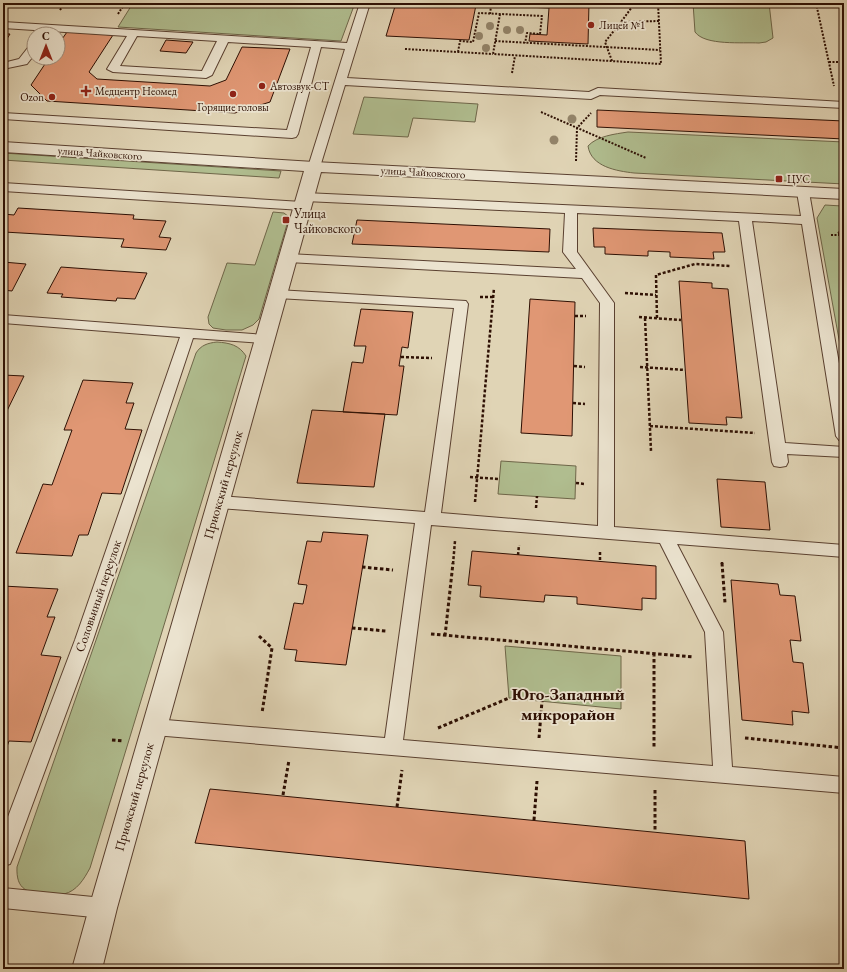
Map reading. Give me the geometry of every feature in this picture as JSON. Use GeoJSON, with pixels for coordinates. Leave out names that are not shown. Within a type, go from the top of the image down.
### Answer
{"type":"FeatureCollection","features":[{"type":"Feature","properties":{"kind":"street","name":"улица Чайковского"},"geometry":{"type":"LineString","coordinates":[[3,147],[314,167],[844,194]]}},
{"type":"Feature","properties":{"kind":"street","name":"Приокский переулок"},"geometry":{"type":"LineString","coordinates":[[87,969],[154,726],[314,167]]}},
{"type":"Feature","properties":{"kind":"lane","name":"Приокский переулок"},"geometry":{"type":"LineString","coordinates":[[314,167],[365,3]]}},
{"type":"Feature","properties":{"kind":"lane"},"geometry":{"type":"LineString","coordinates":[[3,25],[26,28]]}},
{"type":"Feature","properties":{"kind":"lane"},"geometry":{"type":"LineString","coordinates":[[66,31],[134,33],[351,46]]}},
{"type":"Feature","properties":{"kind":"lane"},"geometry":{"type":"LineString","coordinates":[[134,33],[113,69],[206,75],[224,38]]}},
{"type":"Feature","properties":{"kind":"lane"},"geometry":{"type":"LineString","coordinates":[[3,116],[292,134],[317,44]]}},
{"type":"Feature","properties":{"kind":"lane"},"geometry":{"type":"LineString","coordinates":[[3,66],[23,62],[26,58]]}},
{"type":"Feature","properties":{"kind":"lane"},"geometry":{"type":"LineString","coordinates":[[340,81],[592,96],[598,91],[844,105]]}},
{"type":"Feature","properties":{"kind":"lane"},"geometry":{"type":"LineString","coordinates":[[3,187],[304,202],[571,209],[808,220]]}},
{"type":"Feature","properties":{"kind":"lane"},"geometry":{"type":"LineString","coordinates":[[803,192],[844,436]]}},
{"type":"Feature","properties":{"kind":"lane"},"geometry":{"type":"LineString","coordinates":[[571,209],[570,252],[607,303],[606,532]]}},
{"type":"Feature","properties":{"kind":"lane"},"geometry":{"type":"LineString","coordinates":[[745,217],[779,455],[844,452]]}},
{"type":"Feature","properties":{"kind":"lane"},"geometry":{"type":"LineString","coordinates":[[288,258],[586,274]]}},
{"type":"Feature","properties":{"kind":"lane"},"geometry":{"type":"LineString","coordinates":[[278,294],[461,304],[454,359],[428,518],[416,572],[408,632],[399,747]]}},
{"type":"Feature","properties":{"kind":"lane"},"geometry":{"type":"LineString","coordinates":[[3,319],[265,339]]}},
{"type":"Feature","properties":{"kind":"lane","name":"Соловьиный переулок"},"geometry":{"type":"LineString","coordinates":[[3,857],[84,640],[188,333]]}},
{"type":"Feature","properties":{"kind":"lane"},"geometry":{"type":"LineString","coordinates":[[219,502],[428,518],[461,527],[606,532],[844,551]]}},
{"type":"Feature","properties":{"kind":"lane"},"geometry":{"type":"LineString","coordinates":[[665,537],[714,632],[722,775]]}},
{"type":"Feature","properties":{"kind":"lane"},"geometry":{"type":"LineString","coordinates":[[154,726],[844,785]]}},
{"type":"Feature","properties":{"kind":"lane"},"geometry":{"type":"LineString","coordinates":[[3,898],[103,908]]}},
{"type":"Feature","properties":{"kind":"path"},"geometry":{"type":"LineString","coordinates":[[612,61],[605,42],[635,3]]}},
{"type":"Feature","properties":{"kind":"path"},"geometry":{"type":"LineString","coordinates":[[405,49],[661,64],[658,3]]}},
{"type":"Feature","properties":{"kind":"path"},"geometry":{"type":"LineString","coordinates":[[816,3],[834,87]]}},
{"type":"Feature","properties":{"kind":"path"},"geometry":{"type":"LineString","coordinates":[[490,14],[491,6]]}},
{"type":"Feature","properties":{"kind":"path"},"geometry":{"type":"LineString","coordinates":[[458,52],[460,41],[473,42],[479,13],[542,16],[540,34],[527,33],[525,43]]}},
{"type":"Feature","properties":{"kind":"path"},"geometry":{"type":"LineString","coordinates":[[493,54],[500,14]]}},
{"type":"Feature","properties":{"kind":"path"},"geometry":{"type":"LineString","coordinates":[[621,22],[659,21]]}},
{"type":"Feature","properties":{"kind":"path"},"geometry":{"type":"LineString","coordinates":[[495,41],[661,50]]}},
{"type":"Feature","properties":{"kind":"path"},"geometry":{"type":"LineString","coordinates":[[515,56],[508,97],[646,158]]}},
{"type":"Feature","properties":{"kind":"path"},"geometry":{"type":"LineString","coordinates":[[829,62],[844,62]]}},
{"type":"Feature","properties":{"kind":"path"},"geometry":{"type":"LineString","coordinates":[[575,167],[577,128],[593,111]]}},
{"type":"Feature","properties":{"kind":"path"},"geometry":{"type":"LineString","coordinates":[[657,318],[656,275],[695,264],[752,267]]}},
{"type":"Feature","properties":{"kind":"path"},"geometry":{"type":"LineString","coordinates":[[445,636],[461,527],[474,508],[496,269]]}},
{"type":"Feature","properties":{"kind":"path"},"geometry":{"type":"LineString","coordinates":[[633,294],[656,295]]}},
{"type":"Feature","properties":{"kind":"path"},"geometry":{"type":"LineString","coordinates":[[639,317],[681,320]]}},
{"type":"Feature","properties":{"kind":"path"},"geometry":{"type":"LineString","coordinates":[[645,318],[651,451]]}},
{"type":"Feature","properties":{"kind":"path"},"geometry":{"type":"LineString","coordinates":[[401,357],[454,359]]}},
{"type":"Feature","properties":{"kind":"path"},"geometry":{"type":"LineString","coordinates":[[640,367],[685,370]]}},
{"type":"Feature","properties":{"kind":"path"},"geometry":{"type":"LineString","coordinates":[[650,426],[759,434],[779,455]]}},
{"type":"Feature","properties":{"kind":"path"},"geometry":{"type":"LineString","coordinates":[[470,477],[499,479]]}},
{"type":"Feature","properties":{"kind":"path"},"geometry":{"type":"LineString","coordinates":[[362,567],[416,572]]}},
{"type":"Feature","properties":{"kind":"path"},"geometry":{"type":"LineString","coordinates":[[352,628],[716,659]]}},
{"type":"Feature","properties":{"kind":"path"},"geometry":{"type":"LineString","coordinates":[[258,735],[272,648],[259,636]]}},
{"type":"Feature","properties":{"kind":"path"},"geometry":{"type":"LineString","coordinates":[[654,653],[655,832]]}},
{"type":"Feature","properties":{"kind":"path"},"geometry":{"type":"LineString","coordinates":[[397,807],[399,747],[444,725],[508,698]]}},
{"type":"Feature","properties":{"kind":"path"},"geometry":{"type":"LineString","coordinates":[[534,820],[542,701]]}},
{"type":"Feature","properties":{"kind":"path"},"geometry":{"type":"LineString","coordinates":[[720,736],[844,748]]}},
{"type":"Feature","properties":{"kind":"path"},"geometry":{"type":"LineString","coordinates":[[282,795],[293,738]]}},
{"type":"Feature","properties":{"kind":"path"},"geometry":{"type":"LineString","coordinates":[[112,740],[127,741]]}},
{"type":"Feature","properties":{"kind":"green space"},"geometry":{"type":"Polygon","coordinates":[[[133,3],[355,3],[341,41],[118,27],[133,3]]]}},
{"type":"Feature","properties":{"kind":"green space"},"geometry":{"type":"Polygon","coordinates":[[[693,3],[769,3],[773,38],[766,42],[759,43],[734,43],[715,41],[700,36],[695,32],[693,3]]]}},
{"type":"Feature","properties":{"kind":"green space"},"geometry":{"type":"Polygon","coordinates":[[[364,97],[478,104],[475,122],[413,118],[408,137],[353,134],[364,97]]]}},
{"type":"Feature","properties":{"kind":"green space"},"geometry":{"type":"Polygon","coordinates":[[[628,132],[844,142],[844,184],[634,173],[606,167],[594,159],[590,153],[588,146],[596,140],[606,136],[628,132]]]}},
{"type":"Feature","properties":{"kind":"green space"},"geometry":{"type":"Polygon","coordinates":[[[3,153],[281,171],[279,178],[3,160],[3,153]]]}},
{"type":"Feature","properties":{"kind":"green space"},"geometry":{"type":"Polygon","coordinates":[[[841,200],[844,200],[844,367],[817,218],[825,205],[842,206],[841,200]]]}},
{"type":"Feature","properties":{"kind":"green space"},"geometry":{"type":"Polygon","coordinates":[[[273,212],[284,213],[289,217],[259,319],[253,325],[242,330],[213,328],[209,324],[208,317],[227,263],[255,265],[273,212]]]}},
{"type":"Feature","properties":{"kind":"green space"},"geometry":{"type":"Polygon","coordinates":[[[217,342],[234,345],[246,356],[90,868],[80,884],[69,892],[62,895],[34,893],[24,889],[18,881],[17,867],[196,353],[205,345],[217,342]]]}},
{"type":"Feature","properties":{"kind":"green space"},"geometry":{"type":"Polygon","coordinates":[[[501,461],[576,466],[575,499],[498,494],[501,461]]]}},
{"type":"Feature","properties":{"kind":"green space"},"geometry":{"type":"Polygon","coordinates":[[[505,646],[621,656],[621,709],[509,698],[505,646]]]}},
{"type":"Feature","properties":{"kind":"building"},"geometry":{"type":"Polygon","coordinates":[[[396,3],[589,3],[588,44],[529,41],[530,34],[547,35],[549,8],[476,5],[469,40],[386,36],[396,3]]]}},
{"type":"Feature","properties":{"kind":"building"},"geometry":{"type":"Polygon","coordinates":[[[67,32],[113,35],[89,72],[97,79],[210,86],[226,80],[242,47],[290,49],[270,102],[235,113],[47,101],[31,85],[44,66],[66,66],[67,32]]]}},
{"type":"Feature","properties":{"kind":"building"},"geometry":{"type":"Polygon","coordinates":[[[3,34],[10,34],[3,45],[3,34]]]}},
{"type":"Feature","properties":{"kind":"building"},"geometry":{"type":"Polygon","coordinates":[[[166,40],[193,42],[186,53],[160,51],[166,40]]]}},
{"type":"Feature","properties":{"kind":"building"},"geometry":{"type":"Polygon","coordinates":[[[597,110],[844,121],[844,139],[597,127],[597,110]]]}},
{"type":"Feature","properties":{"kind":"building"},"geometry":{"type":"Polygon","coordinates":[[[18,208],[134,215],[133,219],[166,221],[159,237],[171,238],[166,250],[121,247],[124,239],[4,232],[7,227],[3,226],[3,214],[14,215],[18,208]]]}},
{"type":"Feature","properties":{"kind":"building"},"geometry":{"type":"Polygon","coordinates":[[[357,220],[550,229],[549,252],[352,244],[357,220]]]}},
{"type":"Feature","properties":{"kind":"building"},"geometry":{"type":"Polygon","coordinates":[[[593,228],[722,233],[725,252],[713,252],[714,259],[670,257],[670,252],[648,251],[648,256],[605,254],[605,247],[594,247],[593,228]]]}},
{"type":"Feature","properties":{"kind":"building"},"geometry":{"type":"Polygon","coordinates":[[[841,230],[844,230],[844,239],[840,238],[838,232],[841,232],[841,230]]]}},
{"type":"Feature","properties":{"kind":"building"},"geometry":{"type":"Polygon","coordinates":[[[3,262],[26,264],[12,291],[3,290],[3,262]]]}},
{"type":"Feature","properties":{"kind":"building"},"geometry":{"type":"Polygon","coordinates":[[[61,267],[147,273],[135,299],[117,298],[116,301],[61,297],[63,294],[47,293],[61,267]]]}},
{"type":"Feature","properties":{"kind":"building"},"geometry":{"type":"Polygon","coordinates":[[[679,281],[712,283],[712,288],[728,289],[742,418],[726,417],[727,425],[689,423],[679,281]]]}},
{"type":"Feature","properties":{"kind":"building"},"geometry":{"type":"Polygon","coordinates":[[[530,299],[575,302],[572,436],[521,433],[530,299]]]}},
{"type":"Feature","properties":{"kind":"building"},"geometry":{"type":"Polygon","coordinates":[[[361,309],[413,312],[408,348],[402,347],[399,366],[404,366],[397,415],[343,412],[352,362],[363,363],[366,346],[354,346],[361,309]]]}},
{"type":"Feature","properties":{"kind":"building"},"geometry":{"type":"Polygon","coordinates":[[[3,375],[24,376],[3,419],[3,375]]]}},
{"type":"Feature","properties":{"kind":"building"},"geometry":{"type":"Polygon","coordinates":[[[83,380],[133,383],[126,403],[134,403],[125,429],[142,430],[121,494],[102,493],[88,535],[79,535],[72,556],[16,553],[43,484],[52,485],[72,430],[64,430],[83,380]]]}},
{"type":"Feature","properties":{"kind":"building"},"geometry":{"type":"Polygon","coordinates":[[[312,410],[385,414],[374,487],[297,483],[312,410]]]}},
{"type":"Feature","properties":{"kind":"building"},"geometry":{"type":"Polygon","coordinates":[[[717,479],[765,482],[770,530],[721,527],[717,479]]]}},
{"type":"Feature","properties":{"kind":"building"},"geometry":{"type":"Polygon","coordinates":[[[323,532],[368,535],[346,665],[295,661],[297,650],[284,649],[294,603],[303,604],[307,585],[298,584],[307,541],[321,542],[323,532]]]}},
{"type":"Feature","properties":{"kind":"building"},"geometry":{"type":"Polygon","coordinates":[[[472,551],[656,566],[656,599],[642,598],[642,610],[577,604],[577,597],[545,595],[544,602],[480,597],[481,586],[468,585],[472,551]]]}},
{"type":"Feature","properties":{"kind":"building"},"geometry":{"type":"Polygon","coordinates":[[[731,580],[778,584],[780,595],[795,596],[801,641],[790,640],[793,662],[803,663],[809,713],[792,711],[793,725],[742,720],[731,580]]]}},
{"type":"Feature","properties":{"kind":"building"},"geometry":{"type":"Polygon","coordinates":[[[3,586],[58,589],[47,617],[55,617],[41,655],[61,657],[31,742],[9,741],[3,758],[3,586]]]}},
{"type":"Feature","properties":{"kind":"building"},"geometry":{"type":"Polygon","coordinates":[[[210,789],[745,841],[749,899],[195,843],[210,789]]]}},
{"type":"Feature","properties":{"kind":"place","name":"Лицей №1"},"geometry":{"type":"Point","coordinates":[591,25]}},
{"type":"Feature","properties":{"kind":"place","name":"Автозвук-СТ"},"geometry":{"type":"Point","coordinates":[262,86]}},
{"type":"Feature","properties":{"kind":"place","name":"Медцентр Неомед"},"geometry":{"type":"Point","coordinates":[86,91]}},
{"type":"Feature","properties":{"kind":"place","name":"Горящие головы"},"geometry":{"type":"Point","coordinates":[233,94]}},
{"type":"Feature","properties":{"kind":"place","name":"Ozon"},"geometry":{"type":"Point","coordinates":[52,97]}},
{"type":"Feature","properties":{"kind":"place","name":"ЦУС"},"geometry":{"type":"Point","coordinates":[779,179]}},
{"type":"Feature","properties":{"kind":"place","name":"Улица Чайковского"},"geometry":{"type":"Point","coordinates":[286,220]}},
{"type":"Feature","properties":{"kind":"district","name":"Юго-Западный микрорайон"},"geometry":{"type":"Point","coordinates":[568,704]}}]}
